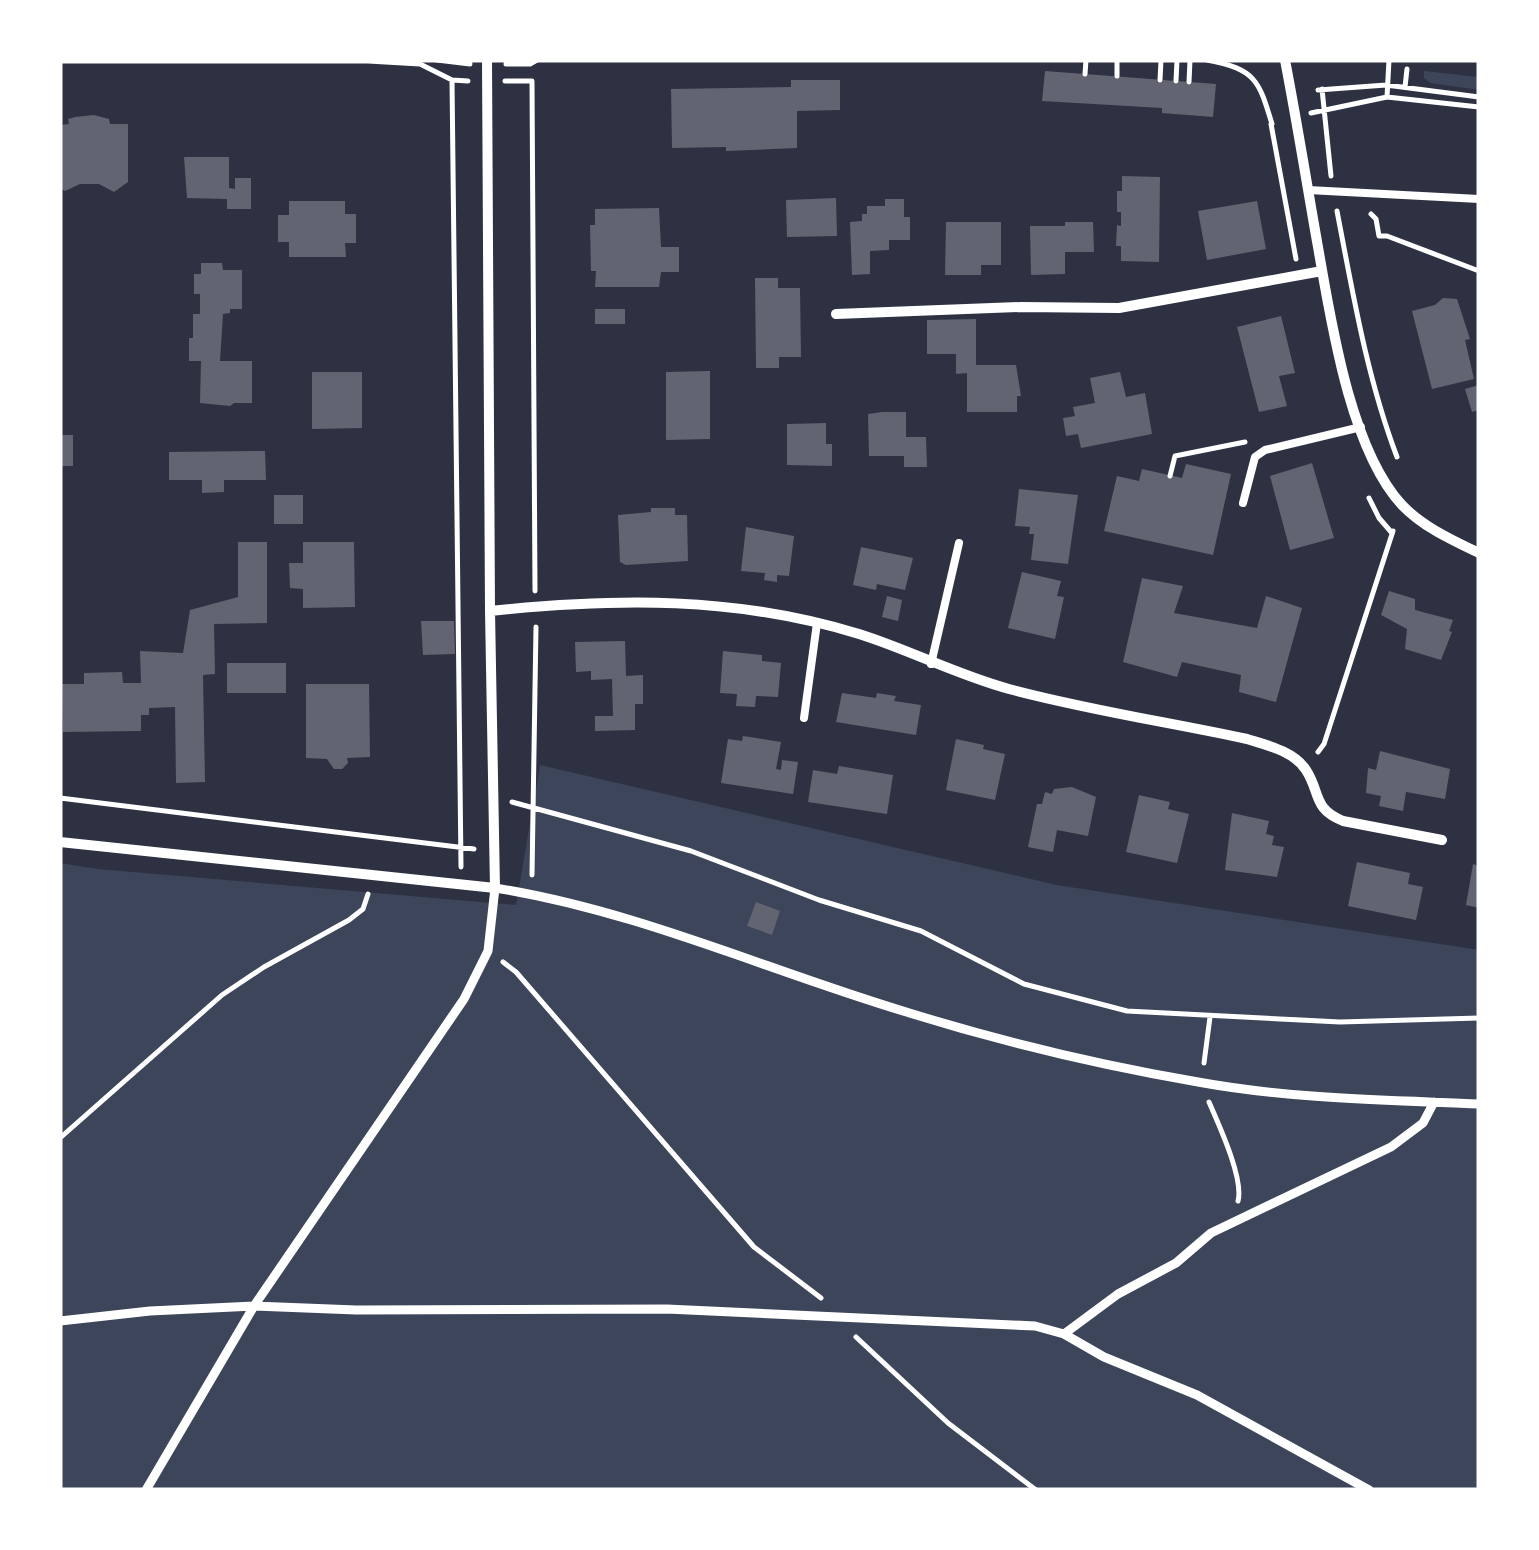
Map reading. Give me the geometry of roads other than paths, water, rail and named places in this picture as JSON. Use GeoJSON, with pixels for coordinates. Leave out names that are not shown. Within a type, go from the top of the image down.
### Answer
{"type":"FeatureCollection","features":[{"type":"Feature","properties":{"kind":"street"},"geometry":{"type":"LineString","coordinates":[[146,1490],[254,1306],[438,1040],[488,952],[496,852],[490,611],[487,60]]}},
{"type":"Feature","properties":{"kind":"street"},"geometry":{"type":"LineString","coordinates":[[1285,60],[1338,349],[1361,427],[1383,477],[1401,504],[1431,528],[1479,553]]}},
{"type":"Feature","properties":{"kind":"street"},"geometry":{"type":"LineString","coordinates":[[836,314],[1021,307],[1118,308],[1322,270]]}},
{"type":"Feature","properties":{"kind":"street"},"geometry":{"type":"LineString","coordinates":[[490,611],[609,600],[678,602],[780,614],[860,634],[931,664],[1014,690],[1276,748],[1295,758],[1306,770],[1320,806],[1330,816],[1442,840]]}},
{"type":"Feature","properties":{"kind":"street"},"geometry":{"type":"LineString","coordinates":[[60,842],[531,894],[618,915],[904,1012],[1201,1083],[1363,1100],[1479,1104]]}},
{"type":"Feature","properties":{"kind":"street"},"geometry":{"type":"LineString","coordinates":[[1064,1334],[1118,1294],[1176,1263],[1211,1232],[1390,1146],[1423,1123],[1434,1102]]}},
{"type":"Feature","properties":{"kind":"street"},"geometry":{"type":"LineString","coordinates":[[60,1321],[150,1311],[254,1306],[356,1310],[667,1310],[1035,1326],[1064,1334],[1104,1356],[1197,1395],[1369,1490]]}},
{"type":"Feature","properties":{"kind":"lane"},"geometry":{"type":"LineString","coordinates":[[1308,190],[1479,200]]}},
{"type":"Feature","properties":{"kind":"lane"},"geometry":{"type":"LineString","coordinates":[[1243,503],[1255,458],[1265,450],[1361,427]]}},
{"type":"Feature","properties":{"kind":"lane"},"geometry":{"type":"LineString","coordinates":[[931,664],[959,543]]}},
{"type":"Feature","properties":{"kind":"lane"},"geometry":{"type":"LineString","coordinates":[[804,718],[816,623]]}}]}
